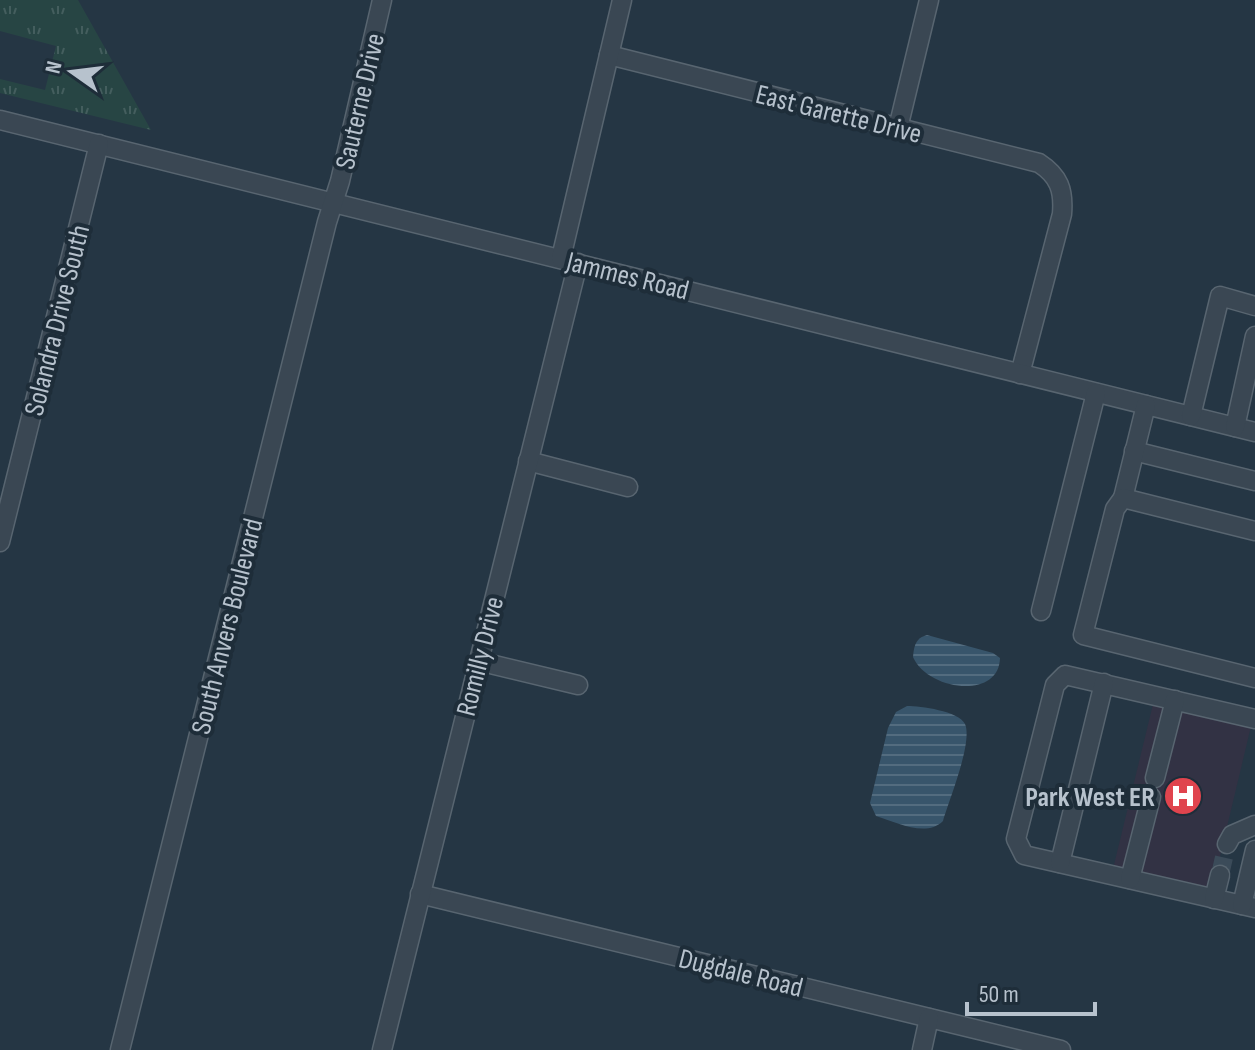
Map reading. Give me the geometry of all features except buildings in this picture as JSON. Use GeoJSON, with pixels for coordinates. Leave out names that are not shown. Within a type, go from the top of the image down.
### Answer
{"type":"FeatureCollection","features":[{"type":"Feature","properties":{"kind":"street","name":"Sauterne Drive"},"geometry":{"type":"LineString","coordinates":[[333,202],[382,0]]}},
{"type":"Feature","properties":{"kind":"street","name":"Romilly Drive"},"geometry":{"type":"LineString","coordinates":[[382,1050],[528,461],[622,0]]}},
{"type":"Feature","properties":{"kind":"street"},"geometry":{"type":"LineString","coordinates":[[898,128],[929,0]]}},
{"type":"Feature","properties":{"kind":"street","name":"East Garette Drive"},"geometry":{"type":"LineString","coordinates":[[609,55],[1039,163],[1053,172],[1060,184],[1062,214],[1020,374]]}},
{"type":"Feature","properties":{"kind":"street","name":"Jammes Road"},"geometry":{"type":"LineString","coordinates":[[0,120],[1255,432]]}},
{"type":"Feature","properties":{"kind":"street","name":"Solandra Drive South"},"geometry":{"type":"LineString","coordinates":[[0,542],[99,144]]}},
{"type":"Feature","properties":{"kind":"street","name":"South Anvers Boulevard"},"geometry":{"type":"LineString","coordinates":[[120,1050],[333,202]]}},
{"type":"Feature","properties":{"kind":"street"},"geometry":{"type":"LineString","coordinates":[[1191,416],[1220,296],[1255,306]]}},
{"type":"Feature","properties":{"kind":"street"},"geometry":{"type":"LineString","coordinates":[[1235,427],[1255,336]]}},
{"type":"Feature","properties":{"kind":"street"},"geometry":{"type":"LineString","coordinates":[[1041,611],[1096,393]]}},
{"type":"Feature","properties":{"kind":"street"},"geometry":{"type":"LineString","coordinates":[[1146,405],[1123,498],[1115,509],[1083,635],[1255,678]]}},
{"type":"Feature","properties":{"kind":"street"},"geometry":{"type":"LineString","coordinates":[[1134,451],[1255,481]]}},
{"type":"Feature","properties":{"kind":"street"},"geometry":{"type":"LineString","coordinates":[[528,461],[628,487]]}},
{"type":"Feature","properties":{"kind":"street"},"geometry":{"type":"LineString","coordinates":[[1123,498],[1255,531]]}},
{"type":"Feature","properties":{"kind":"street"},"geometry":{"type":"LineString","coordinates":[[478,661],[578,685]]}},
{"type":"Feature","properties":{"kind":"street"},"geometry":{"type":"LineString","coordinates":[[1255,719],[1065,675],[1055,685],[1016,839],[1024,855],[1249,906],[1255,850]]}},
{"type":"Feature","properties":{"kind":"street"},"geometry":{"type":"LineString","coordinates":[[1060,863],[1104,683]]}},
{"type":"Feature","properties":{"kind":"street"},"geometry":{"type":"LineString","coordinates":[[1155,778],[1175,700]]}},
{"type":"Feature","properties":{"kind":"street"},"geometry":{"type":"LineString","coordinates":[[1130,879],[1151,797]]}},
{"type":"Feature","properties":{"kind":"street"},"geometry":{"type":"LineString","coordinates":[[1227,844],[1232,835],[1255,825]]}},
{"type":"Feature","properties":{"kind":"street"},"geometry":{"type":"LineString","coordinates":[[1214,899],[1220,875]]}},
{"type":"Feature","properties":{"kind":"street","name":"Dugdale Road"},"geometry":{"type":"LineString","coordinates":[[420,894],[1061,1050]]}},
{"type":"Feature","properties":{"kind":"street"},"geometry":{"type":"LineString","coordinates":[[922,1050],[929,1018]]}},
{"type":"Feature","properties":{"kind":"shaded area"},"geometry":{"type":"Polygon","coordinates":[[[927,635],[993,653],[1000,658],[997,671],[988,680],[976,685],[962,686],[933,677],[921,669],[913,657],[918,641],[927,635]]]}},
{"type":"Feature","properties":{"kind":"shaded area","name":"Park West ER"},"geometry":{"type":"Polygon","coordinates":[[[1155,696],[1253,718],[1210,898],[1112,873],[1155,696]]]}},
{"type":"Feature","properties":{"kind":"shaded area"},"geometry":{"type":"Polygon","coordinates":[[[907,706],[929,708],[955,716],[965,724],[967,732],[963,757],[943,821],[928,828],[911,827],[876,816],[870,803],[888,728],[896,712],[907,706]]]}},
{"type":"Feature","properties":{"kind":"green space"},"geometry":{"type":"Polygon","coordinates":[[[0,0],[78,0],[151,130],[0,93],[0,79],[45,90],[56,46],[0,31],[0,0]]]}},
{"type":"Feature","properties":{"kind":"tunnel"},"geometry":{"type":"LineString","coordinates":[[1220,875],[1227,844]]}},
{"type":"Feature","properties":{"kind":"place","name":"Park West ER"},"geometry":{"type":"Point","coordinates":[1183,796]}}]}
